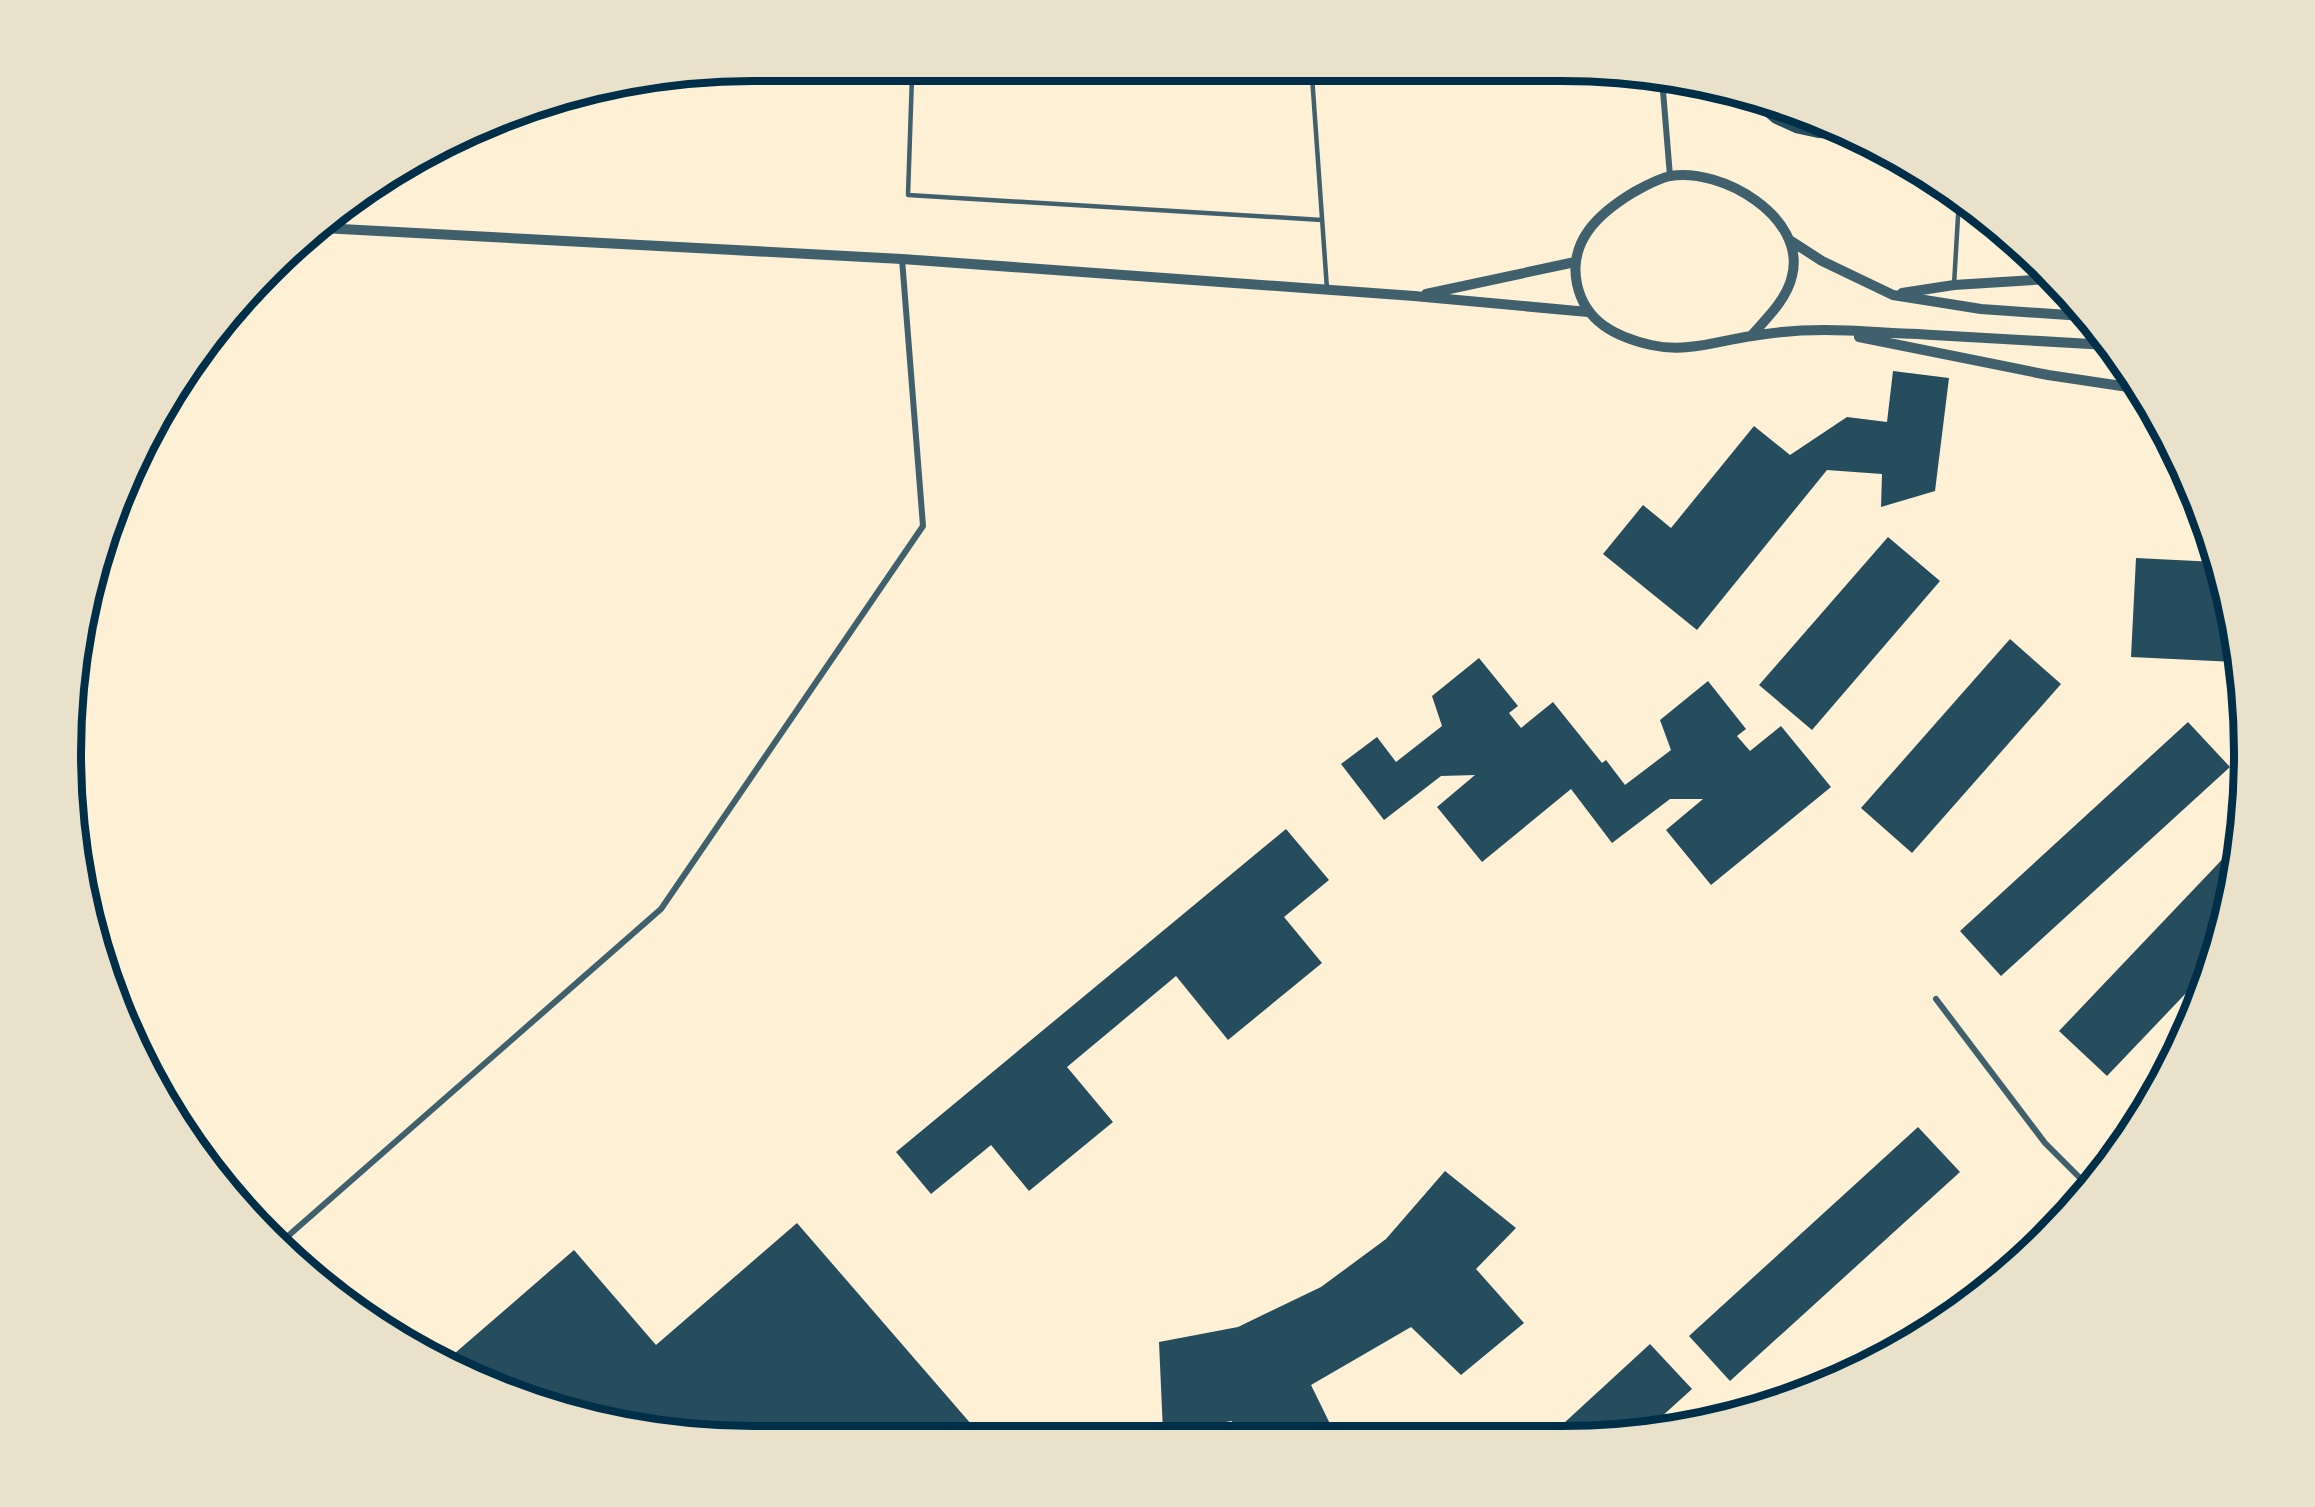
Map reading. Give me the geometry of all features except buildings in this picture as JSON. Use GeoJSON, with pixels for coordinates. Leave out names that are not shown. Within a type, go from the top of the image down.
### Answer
{"type":"FeatureCollection","features":[{"type":"Feature","properties":{"kind":"street"},"geometry":{"type":"LineString","coordinates":[[1663,89],[1670,176]]}},
{"type":"Feature","properties":{"kind":"street"},"geometry":{"type":"LineString","coordinates":[[2071,315],[1981,309],[1893,295],[1831,266],[1791,241],[1771,213],[1753,198],[1718,182],[1688,176],[1670,176],[1650,183],[1602,214],[1587,233],[1575,262],[1579,293],[1588,312],[1618,335],[1655,346],[1698,347],[1751,336],[1824,330],[2095,344]]}},
{"type":"Feature","properties":{"kind":"street"},"geometry":{"type":"LineString","coordinates":[[334,229],[902,259],[1414,296],[1588,312]]}},
{"type":"Feature","properties":{"kind":"street"},"geometry":{"type":"LineString","coordinates":[[1751,336],[1770,315],[1793,275],[1791,241]]}},
{"type":"Feature","properties":{"kind":"street"},"geometry":{"type":"LineString","coordinates":[[287,1238],[661,909],[923,526],[902,259]]}},
{"type":"Feature","properties":{"kind":"street"},"geometry":{"type":"LineString","coordinates":[[1414,296],[1575,262]]}},
{"type":"Feature","properties":{"kind":"street"},"geometry":{"type":"LineString","coordinates":[[1893,295],[1954,285],[2039,280]]}},
{"type":"Feature","properties":{"kind":"street"},"geometry":{"type":"LineString","coordinates":[[1824,330],[2048,375],[2125,387]]}},
{"type":"Feature","properties":{"kind":"street"},"geometry":{"type":"LineString","coordinates":[[1936,999],[2045,1143],[2081,1179]]}},
{"type":"Feature","properties":{"kind":"lane"},"geometry":{"type":"LineString","coordinates":[[912,81],[908,195],[1322,220]]}},
{"type":"Feature","properties":{"kind":"lane"},"geometry":{"type":"LineString","coordinates":[[1312,81],[1327,290]]}},
{"type":"Feature","properties":{"kind":"lane"},"geometry":{"type":"LineString","coordinates":[[1954,285],[1958,211]]}}]}
